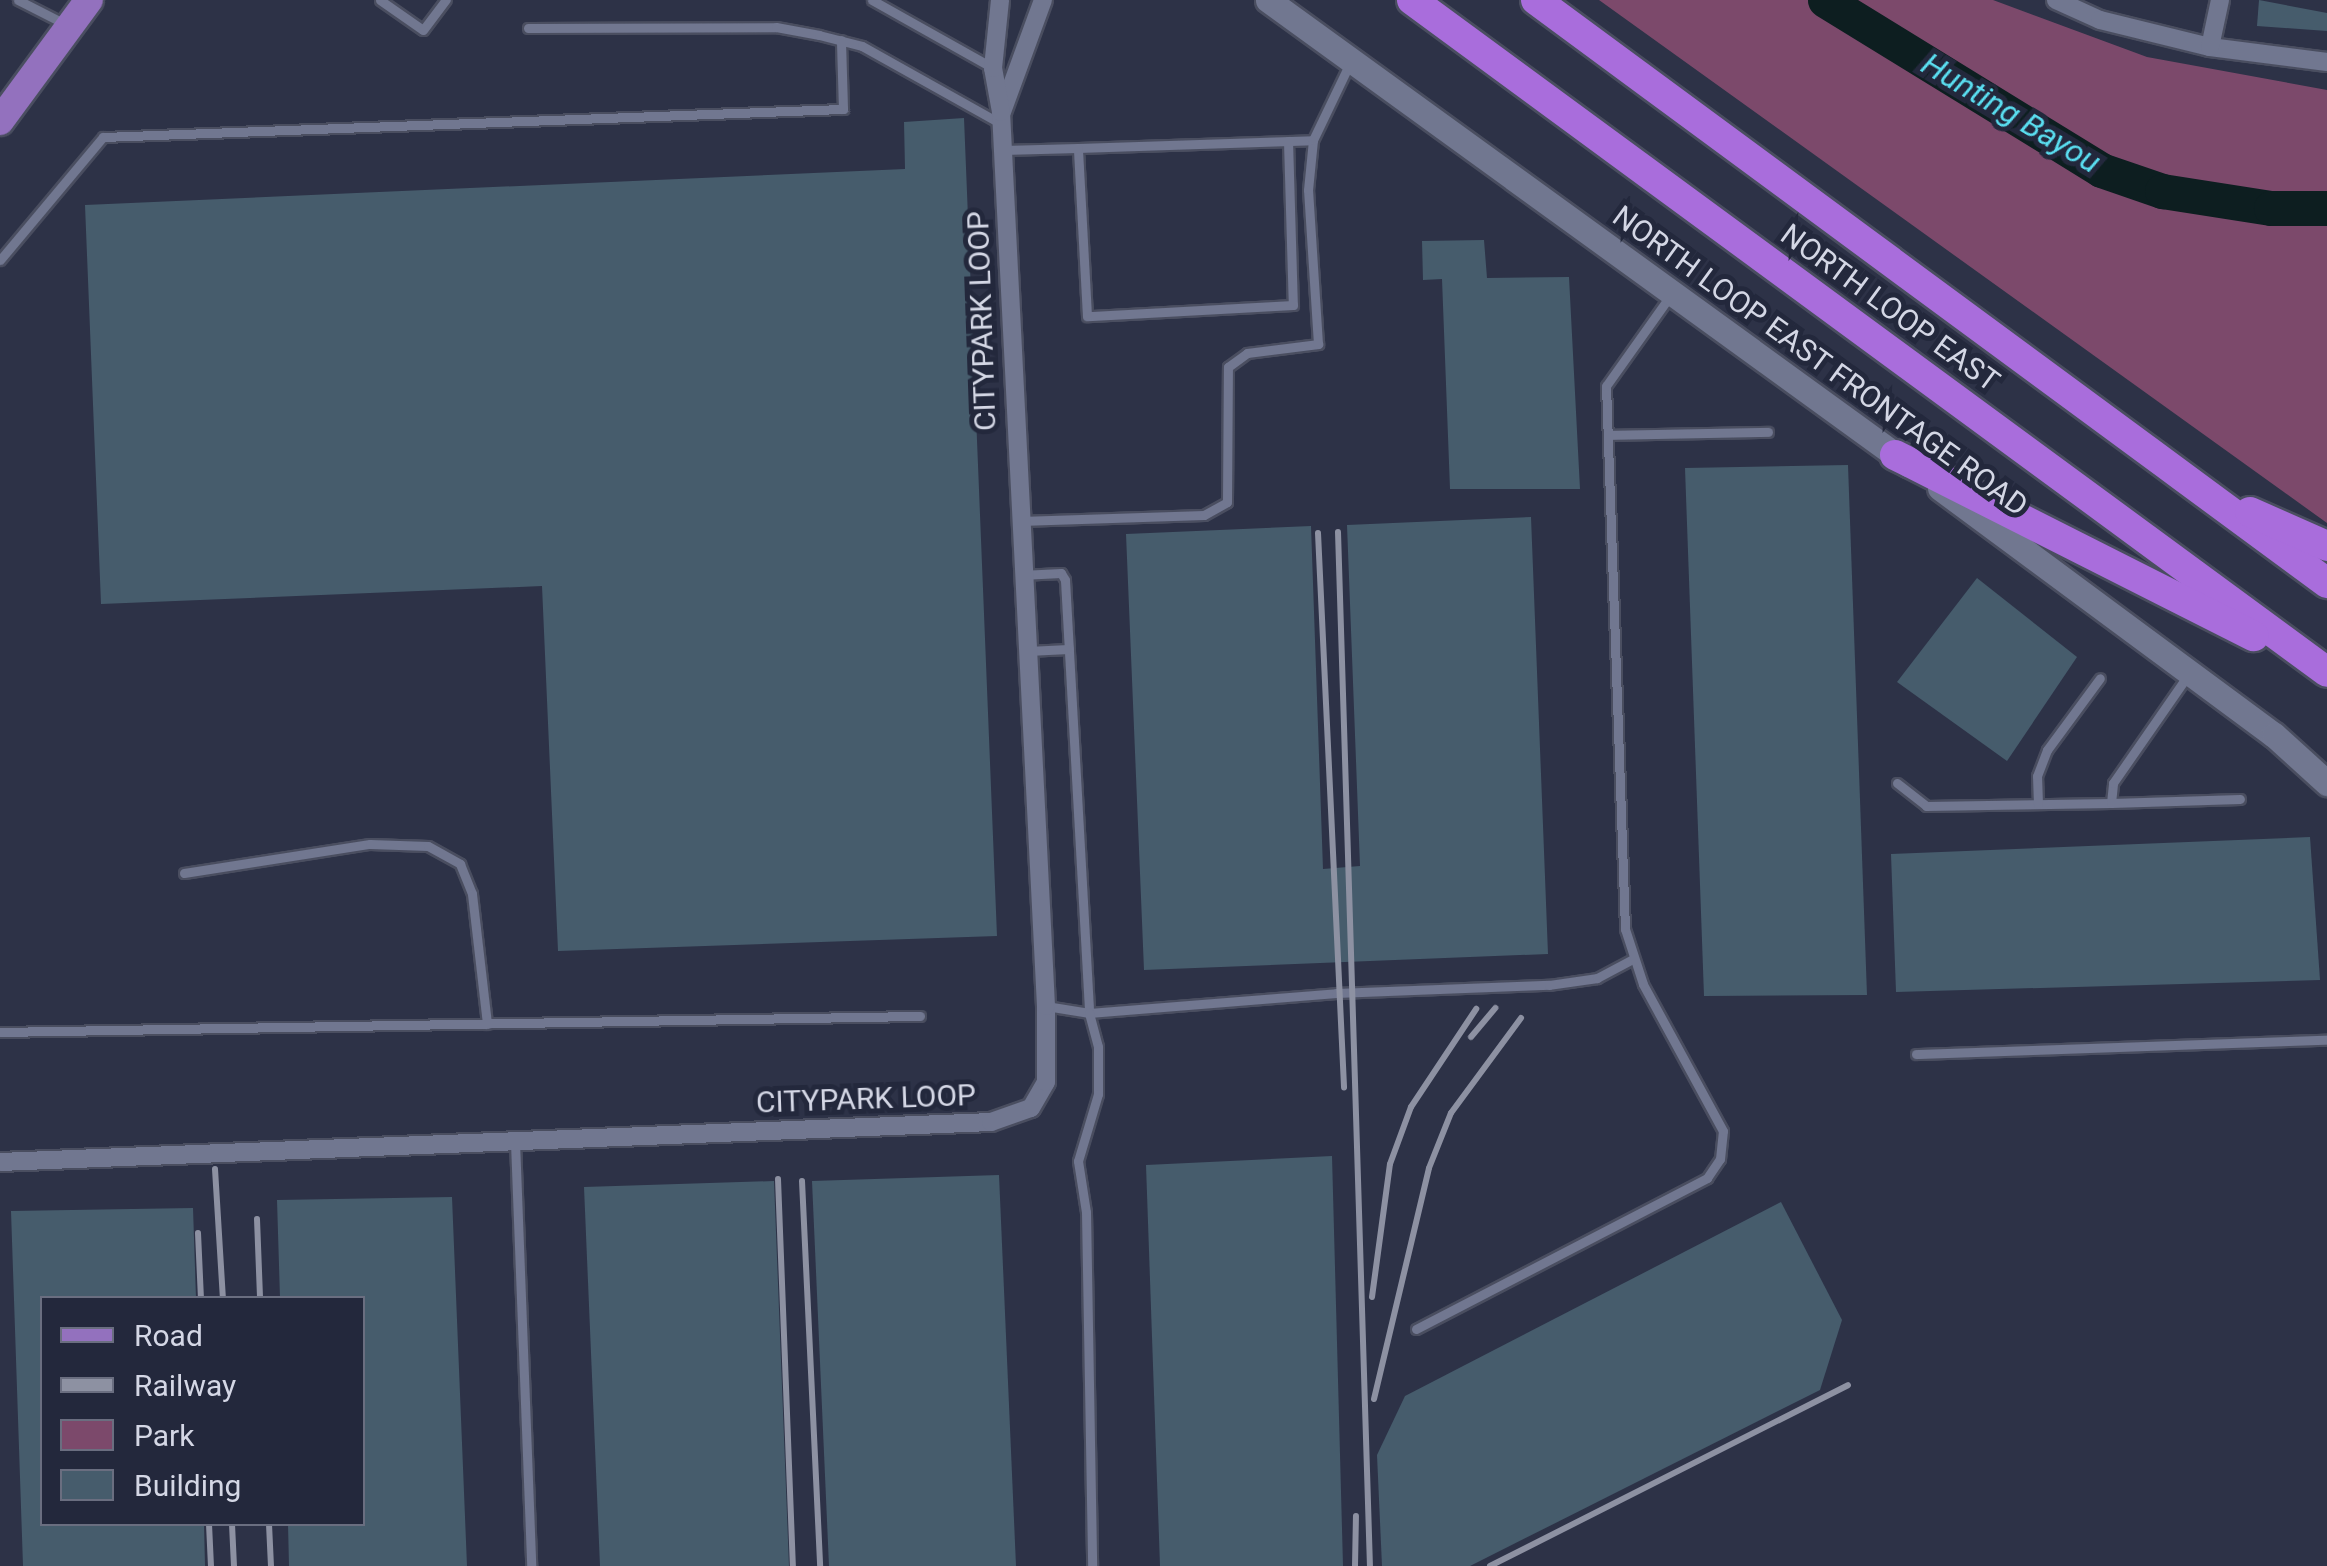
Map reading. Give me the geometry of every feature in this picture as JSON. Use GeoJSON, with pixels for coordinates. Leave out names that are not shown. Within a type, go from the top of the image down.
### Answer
{"type":"FeatureCollection","features":[{"type":"Feature","properties":{"kind":"highway","name":"NORTH LOOP EAST"},"geometry":{"type":"LineString","coordinates":[[1412,0],[2327,673]]}},
{"type":"Feature","properties":{"kind":"highway","name":"NORTH LOOP EAST"},"geometry":{"type":"LineString","coordinates":[[1536,0],[2327,584]]}},
{"type":"Feature","properties":{"kind":"highway"},"geometry":{"type":"LineString","coordinates":[[1554,0],[1585,36]]}},
{"type":"Feature","properties":{"kind":"highway"},"geometry":{"type":"LineString","coordinates":[[1895,455],[2327,673]]}},
{"type":"Feature","properties":{"kind":"highway"},"geometry":{"type":"LineString","coordinates":[[2197,488],[2327,546]]}},
{"type":"Feature","properties":{"kind":"main road"},"geometry":{"type":"LineString","coordinates":[[0,121],[88,0]]}},
{"type":"Feature","properties":{"kind":"main road","name":"NORTH LOOP EAST FRONTAGE ROAD"},"geometry":{"type":"LineString","coordinates":[[1268,0],[2190,672],[2327,783]]}},
{"type":"Feature","properties":{"kind":"street","name":"CITYPARK LOOP"},"geometry":{"type":"LineString","coordinates":[[0,1162],[990,1122],[1030,1108],[1046,1082],[1046,1006],[1017,521],[1002,118],[993,68],[1000,0]]}},
{"type":"Feature","properties":{"kind":"street","name":"CITYPARK LOOP"},"geometry":{"type":"LineString","coordinates":[[1002,118],[1042,0]]}},
{"type":"Feature","properties":{"kind":"street"},"geometry":{"type":"LineString","coordinates":[[2056,0],[2100,20],[2210,47],[2327,62]]}},
{"type":"Feature","properties":{"kind":"street"},"geometry":{"type":"LineString","coordinates":[[2210,47],[2220,0]]}},
{"type":"Feature","properties":{"kind":"lane"},"geometry":{"type":"LineString","coordinates":[[18,0],[69,26]]}},
{"type":"Feature","properties":{"kind":"lane"},"geometry":{"type":"LineString","coordinates":[[380,0],[423,30],[446,0]]}},
{"type":"Feature","properties":{"kind":"lane"},"geometry":{"type":"LineString","coordinates":[[872,0],[993,68]]}},
{"type":"Feature","properties":{"kind":"lane"},"geometry":{"type":"LineString","coordinates":[[528,28],[776,27],[840,40],[1002,118]]}},
{"type":"Feature","properties":{"kind":"lane"},"geometry":{"type":"LineString","coordinates":[[0,260],[103,136],[843,109],[840,40]]}},
{"type":"Feature","properties":{"kind":"lane"},"geometry":{"type":"LineString","coordinates":[[1017,521],[1204,515],[1227,502],[1228,367],[1247,353],[1318,344],[1308,190],[1314,140],[1352,61]]}},
{"type":"Feature","properties":{"kind":"lane"},"geometry":{"type":"LineString","coordinates":[[1003,150],[1314,140]]}},
{"type":"Feature","properties":{"kind":"lane"},"geometry":{"type":"LineString","coordinates":[[1078,148],[1087,316],[1293,305],[1288,141]]}},
{"type":"Feature","properties":{"kind":"lane"},"geometry":{"type":"LineString","coordinates":[[1416,1329],[1707,1178],[1720,1159],[1723,1131],[1632,959],[1625,929],[1606,386],[1616,364],[1672,294]]}},
{"type":"Feature","properties":{"kind":"lane"},"geometry":{"type":"LineString","coordinates":[[1608,435],[1768,432]]}},
{"type":"Feature","properties":{"kind":"lane"},"geometry":{"type":"LineString","coordinates":[[1020,576],[1061,573],[1069,649],[1089,1013],[1098,1047],[1098,1094],[1078,1161],[1086,1212],[1092,1566]]}},
{"type":"Feature","properties":{"kind":"lane"},"geometry":{"type":"LineString","coordinates":[[1024,651],[1069,649]]}},
{"type":"Feature","properties":{"kind":"lane"},"geometry":{"type":"LineString","coordinates":[[2111,803],[2113,783],[2190,672]]}},
{"type":"Feature","properties":{"kind":"lane"},"geometry":{"type":"LineString","coordinates":[[2038,804],[2037,776],[2047,750],[2100,678]]}},
{"type":"Feature","properties":{"kind":"lane"},"geometry":{"type":"LineString","coordinates":[[1898,782],[1926,806],[2240,799]]}},
{"type":"Feature","properties":{"kind":"lane"},"geometry":{"type":"LineString","coordinates":[[184,873],[370,844],[428,846],[460,864],[472,894],[487,1024]]}},
{"type":"Feature","properties":{"kind":"lane"},"geometry":{"type":"LineString","coordinates":[[1046,1006],[1089,1013],[1549,985],[1597,978],[1632,959]]}},
{"type":"Feature","properties":{"kind":"lane"},"geometry":{"type":"LineString","coordinates":[[0,1032],[920,1016]]}},
{"type":"Feature","properties":{"kind":"lane"},"geometry":{"type":"LineString","coordinates":[[1916,1054],[2327,1040]]}},
{"type":"Feature","properties":{"kind":"lane"},"geometry":{"type":"LineString","coordinates":[[514,1142],[531,1566]]}},
{"type":"Feature","properties":{"kind":"green space"},"geometry":{"type":"Polygon","coordinates":[[[1599,0],[1993,0],[2147,57],[2327,90],[2327,523],[1599,0]]]}},
{"type":"Feature","properties":{"kind":"building"},"geometry":{"type":"Polygon","coordinates":[[[2259,0],[2327,13],[2327,31],[2257,26],[2259,0]]]}},
{"type":"Feature","properties":{"kind":"building"},"geometry":{"type":"Polygon","coordinates":[[[964,118],[997,936],[558,951],[542,586],[101,604],[85,205],[905,169],[904,122],[964,118]]]}},
{"type":"Feature","properties":{"kind":"building"},"geometry":{"type":"Polygon","coordinates":[[[1484,240],[1487,278],[1569,277],[1580,489],[1450,489],[1442,279],[1423,280],[1422,241],[1484,240]]]}},
{"type":"Feature","properties":{"kind":"building"},"geometry":{"type":"Polygon","coordinates":[[[1848,465],[1867,995],[1704,996],[1685,468],[1848,465]]]}},
{"type":"Feature","properties":{"kind":"building"},"geometry":{"type":"Polygon","coordinates":[[[1531,517],[1548,954],[1144,970],[1126,534],[1311,526],[1323,869],[1360,866],[1347,525],[1531,517]]]}},
{"type":"Feature","properties":{"kind":"building"},"geometry":{"type":"Polygon","coordinates":[[[1977,578],[2077,657],[2007,761],[1897,682],[1977,578]]]}},
{"type":"Feature","properties":{"kind":"building"},"geometry":{"type":"Polygon","coordinates":[[[2310,837],[2320,980],[1896,992],[1891,854],[2310,837]]]}},
{"type":"Feature","properties":{"kind":"building"},"geometry":{"type":"Polygon","coordinates":[[[1332,1156],[1343,1566],[1160,1566],[1146,1165],[1332,1156]]]}},
{"type":"Feature","properties":{"kind":"building"},"geometry":{"type":"Polygon","coordinates":[[[999,1175],[1016,1566],[829,1566],[812,1181],[999,1175]]]}},
{"type":"Feature","properties":{"kind":"building"},"geometry":{"type":"Polygon","coordinates":[[[774,1181],[789,1566],[600,1566],[584,1187],[774,1181]]]}},
{"type":"Feature","properties":{"kind":"building"},"geometry":{"type":"Polygon","coordinates":[[[452,1197],[467,1566],[289,1566],[288,1526],[365,1526],[365,1296],[280,1296],[277,1200],[452,1197]]]}},
{"type":"Feature","properties":{"kind":"building"},"geometry":{"type":"Polygon","coordinates":[[[1781,1202],[1842,1320],[1820,1390],[1470,1566],[1382,1566],[1377,1455],[1405,1396],[1781,1202]]]}},
{"type":"Feature","properties":{"kind":"building"},"geometry":{"type":"Polygon","coordinates":[[[193,1208],[196,1296],[40,1296],[40,1526],[204,1526],[205,1566],[23,1566],[11,1211],[193,1208]]]}},
{"type":"Feature","properties":{"kind":"waterway","name":"Hunting Bayou"},"geometry":{"type":"LineString","coordinates":[[1825,0],[2101,170],[2162,191],[2271,208],[2327,208]]}},
{"type":"Feature","properties":{"kind":"railway"},"geometry":{"type":"LineString","coordinates":[[1338,532],[1370,1566]]}},
{"type":"Feature","properties":{"kind":"railway"},"geometry":{"type":"LineString","coordinates":[[1318,533],[1344,1087]]}},
{"type":"Feature","properties":{"kind":"railway"},"geometry":{"type":"LineString","coordinates":[[1471,1037],[1495,1008]]}},
{"type":"Feature","properties":{"kind":"railway"},"geometry":{"type":"LineString","coordinates":[[1372,1297],[1390,1164],[1411,1107],[1476,1009]]}},
{"type":"Feature","properties":{"kind":"railway"},"geometry":{"type":"LineString","coordinates":[[1374,1399],[1429,1168],[1451,1113],[1521,1018]]}},
{"type":"Feature","properties":{"kind":"railway"},"geometry":{"type":"LineString","coordinates":[[215,1169],[223,1296]]}},
{"type":"Feature","properties":{"kind":"railway"},"geometry":{"type":"LineString","coordinates":[[778,1179],[793,1566]]}},
{"type":"Feature","properties":{"kind":"railway"},"geometry":{"type":"LineString","coordinates":[[802,1181],[820,1566]]}},
{"type":"Feature","properties":{"kind":"railway"},"geometry":{"type":"LineString","coordinates":[[257,1219],[260,1296]]}},
{"type":"Feature","properties":{"kind":"railway"},"geometry":{"type":"LineString","coordinates":[[198,1233],[201,1296]]}},
{"type":"Feature","properties":{"kind":"railway"},"geometry":{"type":"LineString","coordinates":[[1490,1566],[1848,1385]]}},
{"type":"Feature","properties":{"kind":"railway"},"geometry":{"type":"LineString","coordinates":[[1355,1566],[1356,1516]]}},
{"type":"Feature","properties":{"kind":"railway"},"geometry":{"type":"LineString","coordinates":[[209,1526],[211,1566]]}},
{"type":"Feature","properties":{"kind":"railway"},"geometry":{"type":"LineString","coordinates":[[232,1526],[234,1566]]}},
{"type":"Feature","properties":{"kind":"railway"},"geometry":{"type":"LineString","coordinates":[[269,1526],[271,1566]]}}]}
